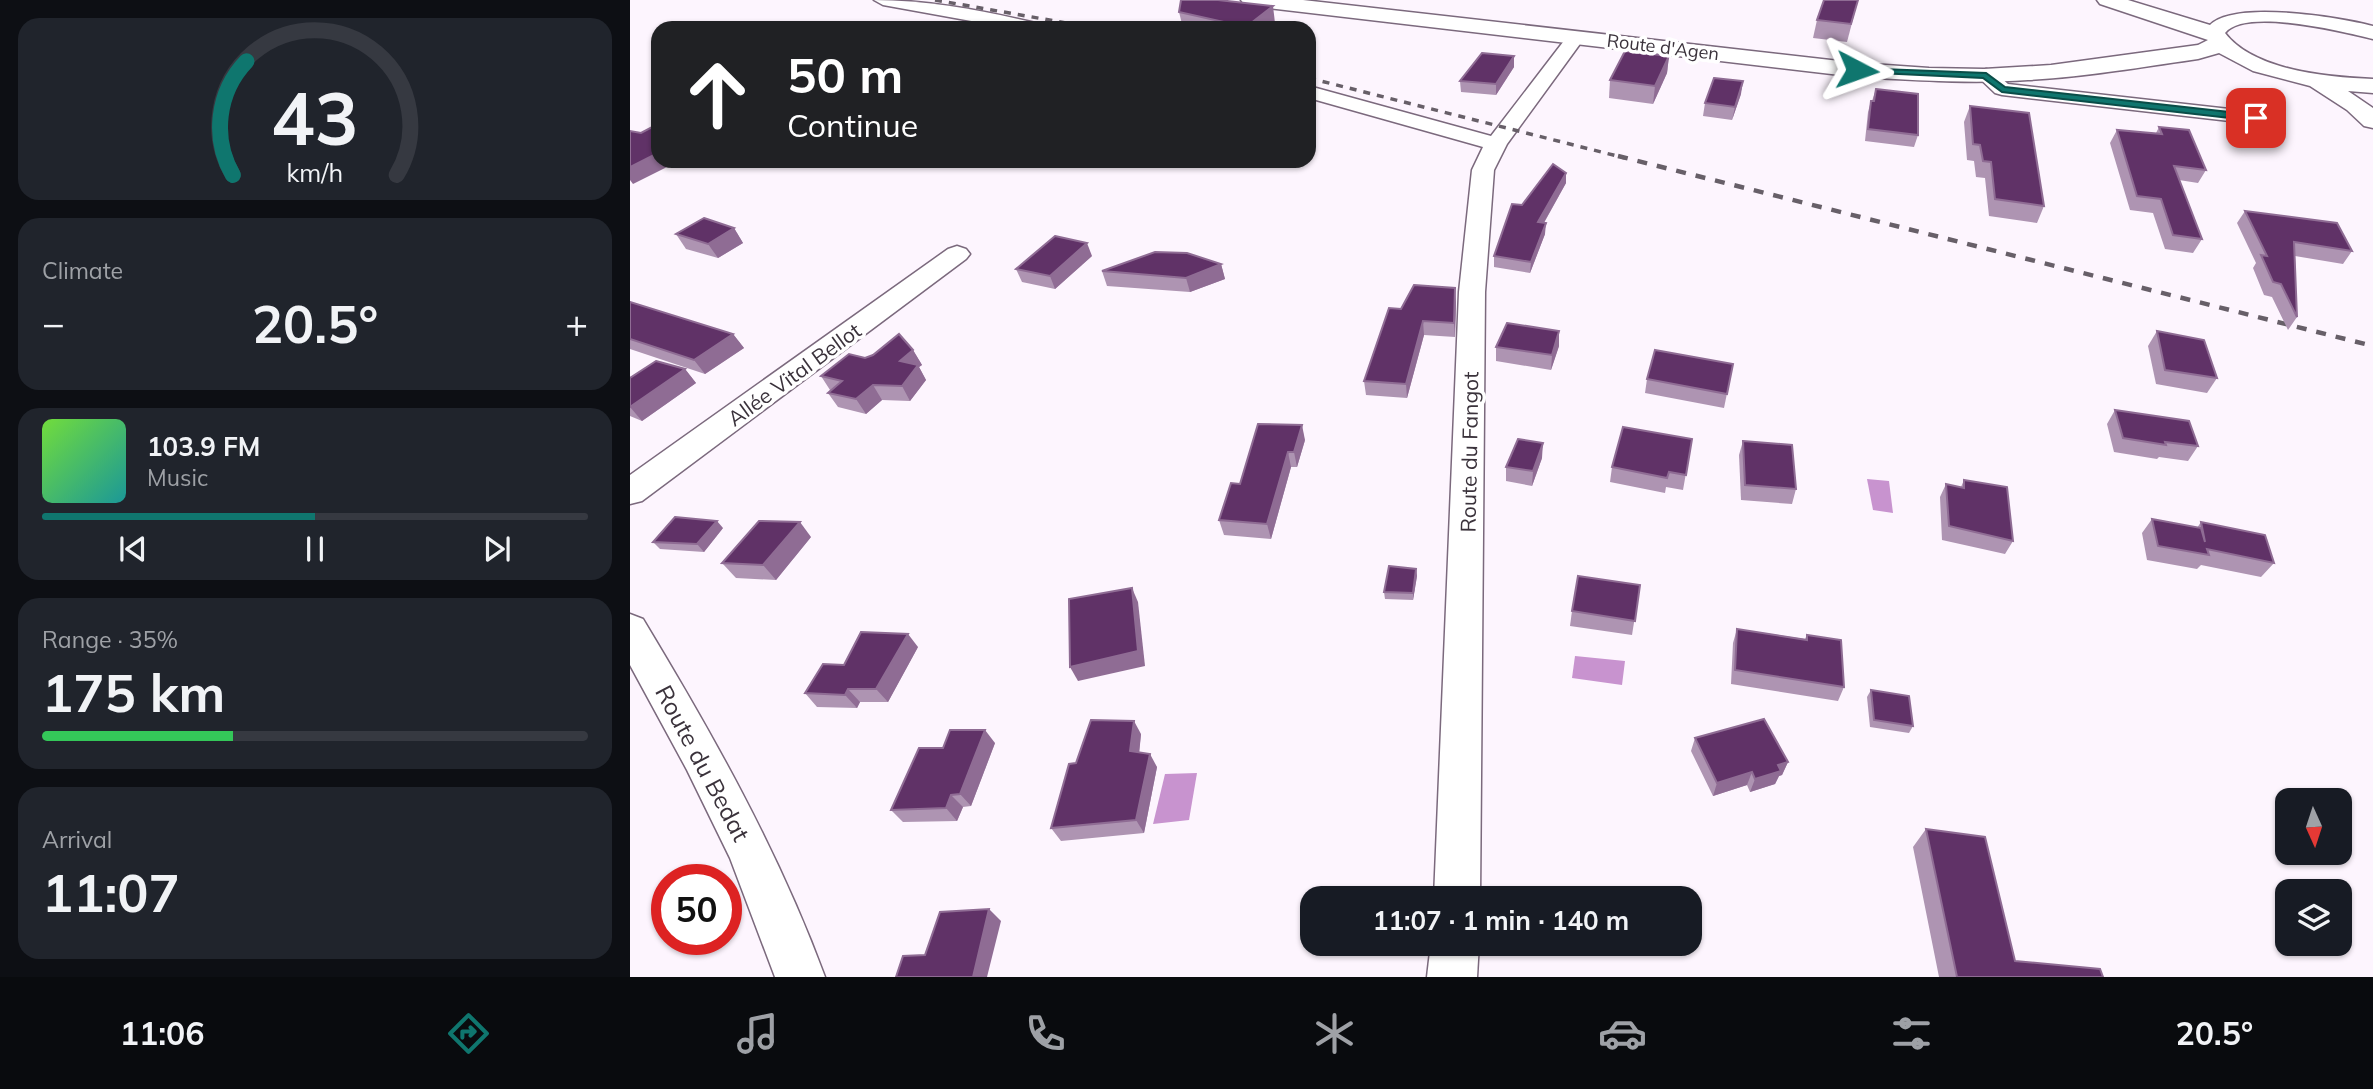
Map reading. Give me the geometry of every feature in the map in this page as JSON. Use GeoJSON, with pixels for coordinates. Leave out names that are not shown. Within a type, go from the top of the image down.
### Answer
{"type":"FeatureCollection","features":[{"type":"Feature","properties":{"kind":"main road","name":"Route d'Agen"},"geometry":{"type":"LineString","coordinates":[[1251,0],[1857,70],[1986,75],[2076,69],[2224,66],[2272,70]]}},
{"type":"Feature","properties":{"kind":"main road"},"geometry":{"type":"LineString","coordinates":[[2107,0],[2220,31]]}},
{"type":"Feature","properties":{"kind":"main road"},"geometry":{"type":"LineString","coordinates":[[2126,0],[2198,16],[2220,31],[2239,56],[2272,70],[2309,79],[2373,86]]}},
{"type":"Feature","properties":{"kind":"main road"},"geometry":{"type":"LineString","coordinates":[[2220,31],[2253,5],[2373,33]]}},
{"type":"Feature","properties":{"kind":"main road","name":"Route d'Agen"},"geometry":{"type":"LineString","coordinates":[[2076,69],[2209,50],[2220,31]]}},
{"type":"Feature","properties":{"kind":"main road"},"geometry":{"type":"LineString","coordinates":[[2309,79],[2344,98],[2373,121]]}},
{"type":"Feature","properties":{"kind":"street"},"geometry":{"type":"LineString","coordinates":[[883,0],[1002,21]]}},
{"type":"Feature","properties":{"kind":"street","name":"Route du Fangot"},"geometry":{"type":"LineString","coordinates":[[1457,886],[1474,251],[1483,170],[1496,144],[1576,37]]}},
{"type":"Feature","properties":{"kind":"street"},"geometry":{"type":"LineString","coordinates":[[1986,75],[2002,89],[2256,118]]}},
{"type":"Feature","properties":{"kind":"street"},"geometry":{"type":"LineString","coordinates":[[1316,94],[1496,144]]}},
{"type":"Feature","properties":{"kind":"street","name":"Allée Vital Bellot"},"geometry":{"type":"LineString","coordinates":[[630,492],[957,254]]}},
{"type":"Feature","properties":{"kind":"street","name":"Route du Bedat"},"geometry":{"type":"LineString","coordinates":[[630,630],[713,774],[781,918],[800,977]]}},
{"type":"Feature","properties":{"kind":"street"},"geometry":{"type":"LineString","coordinates":[[1452,977],[1454,956]]}},
{"type":"Feature","properties":{"kind":"shaded area"},"geometry":{"type":"Polygon","coordinates":[[[1867,479],[1889,481],[1893,513],[1873,510],[1867,479]]]}},
{"type":"Feature","properties":{"kind":"shaded area"},"geometry":{"type":"Polygon","coordinates":[[[1575,656],[1625,661],[1622,685],[1572,678],[1575,656]]]}},
{"type":"Feature","properties":{"kind":"shaded area"},"geometry":{"type":"Polygon","coordinates":[[[1197,773],[1189,820],[1153,824],[1165,774],[1197,773]]]}},
{"type":"Feature","properties":{"kind":"building"},"geometry":{"type":"Polygon","coordinates":[[[1181,0],[1218,0],[1273,6],[1254,21],[1219,21],[1179,12],[1181,0]]]}},
{"type":"Feature","properties":{"kind":"building"},"geometry":{"type":"Polygon","coordinates":[[[1824,0],[1858,0],[1851,24],[1817,20],[1824,0]]]}},
{"type":"Feature","properties":{"kind":"building"},"geometry":{"type":"Polygon","coordinates":[[[1625,51],[1669,56],[1655,86],[1610,80],[1625,51]]]}},
{"type":"Feature","properties":{"kind":"building"},"geometry":{"type":"Polygon","coordinates":[[[1482,53],[1514,56],[1496,84],[1460,81],[1482,53]]]}},
{"type":"Feature","properties":{"kind":"building"},"geometry":{"type":"Polygon","coordinates":[[[1714,78],[1743,81],[1735,107],[1705,103],[1714,78]]]}},
{"type":"Feature","properties":{"kind":"building"},"geometry":{"type":"Polygon","coordinates":[[[1876,89],[1918,94],[1918,135],[1868,129],[1871,101],[1874,101],[1876,89]]]}},
{"type":"Feature","properties":{"kind":"building"},"geometry":{"type":"Polygon","coordinates":[[[1970,106],[2029,113],[2044,206],[1995,199],[1991,162],[1983,161],[1980,145],[1973,144],[1970,106]]]}},
{"type":"Feature","properties":{"kind":"building"},"geometry":{"type":"Polygon","coordinates":[[[2159,127],[2189,130],[2206,170],[2174,166],[2202,239],[2173,235],[2161,199],[2137,196],[2117,130],[2162,134],[2159,127]]]}},
{"type":"Feature","properties":{"kind":"building"},"geometry":{"type":"Polygon","coordinates":[[[651,128],[651,156],[630,167],[630,131],[641,133],[651,128]]]}},
{"type":"Feature","properties":{"kind":"building"},"geometry":{"type":"Polygon","coordinates":[[[1553,164],[1566,173],[1538,222],[1546,223],[1531,262],[1494,256],[1512,204],[1522,205],[1553,164]]]}},
{"type":"Feature","properties":{"kind":"building"},"geometry":{"type":"Polygon","coordinates":[[[2245,211],[2337,223],[2352,251],[2294,242],[2297,317],[2281,284],[2273,282],[2261,255],[2267,256],[2245,211]]]}},
{"type":"Feature","properties":{"kind":"building"},"geometry":{"type":"Polygon","coordinates":[[[704,218],[734,228],[708,244],[676,234],[704,218]]]}},
{"type":"Feature","properties":{"kind":"building"},"geometry":{"type":"Polygon","coordinates":[[[1055,236],[1087,243],[1050,276],[1016,269],[1055,236]]]}},
{"type":"Feature","properties":{"kind":"building"},"geometry":{"type":"Polygon","coordinates":[[[1155,252],[1187,253],[1221,264],[1186,278],[1102,271],[1155,252]]]}},
{"type":"Feature","properties":{"kind":"building"},"geometry":{"type":"Polygon","coordinates":[[[1414,285],[1455,288],[1454,323],[1423,321],[1406,384],[1364,381],[1389,308],[1401,309],[1414,285]]]}},
{"type":"Feature","properties":{"kind":"building"},"geometry":{"type":"Polygon","coordinates":[[[630,302],[733,334],[694,360],[630,339],[630,302]]]}},
{"type":"Feature","properties":{"kind":"building"},"geometry":{"type":"Polygon","coordinates":[[[1507,323],[1559,331],[1552,355],[1496,347],[1507,323]]]}},
{"type":"Feature","properties":{"kind":"building"},"geometry":{"type":"Polygon","coordinates":[[[2157,331],[2204,340],[2217,378],[2165,370],[2157,331]]]}},
{"type":"Feature","properties":{"kind":"building"},"geometry":{"type":"Polygon","coordinates":[[[899,334],[913,350],[900,361],[918,365],[902,386],[873,385],[856,399],[828,393],[842,381],[821,376],[849,354],[865,358],[873,355],[899,334]]]}},
{"type":"Feature","properties":{"kind":"building"},"geometry":{"type":"Polygon","coordinates":[[[1655,350],[1733,364],[1727,394],[1647,379],[1655,350]]]}},
{"type":"Feature","properties":{"kind":"building"},"geometry":{"type":"Polygon","coordinates":[[[656,361],[685,369],[630,407],[630,378],[656,361]]]}},
{"type":"Feature","properties":{"kind":"building"},"geometry":{"type":"Polygon","coordinates":[[[2115,410],[2189,421],[2198,446],[2165,442],[2166,445],[2123,438],[2115,410]]]}},
{"type":"Feature","properties":{"kind":"building"},"geometry":{"type":"Polygon","coordinates":[[[1258,424],[1302,425],[1294,452],[1288,452],[1267,524],[1219,520],[1231,483],[1240,484],[1258,424]]]}},
{"type":"Feature","properties":{"kind":"building"},"geometry":{"type":"Polygon","coordinates":[[[1623,427],[1692,439],[1686,475],[1669,472],[1667,478],[1612,467],[1623,427]]]}},
{"type":"Feature","properties":{"kind":"building"},"geometry":{"type":"Polygon","coordinates":[[[1518,439],[1543,443],[1533,471],[1506,467],[1518,439]]]}},
{"type":"Feature","properties":{"kind":"building"},"geometry":{"type":"Polygon","coordinates":[[[1743,441],[1792,445],[1796,489],[1745,485],[1743,441]]]}},
{"type":"Feature","properties":{"kind":"building"},"geometry":{"type":"Polygon","coordinates":[[[1964,480],[2007,487],[2013,541],[1949,526],[1946,484],[1964,488],[1964,480]]]}},
{"type":"Feature","properties":{"kind":"building"},"geometry":{"type":"Polygon","coordinates":[[[675,517],[717,521],[697,544],[653,542],[675,517]]]}},
{"type":"Feature","properties":{"kind":"building"},"geometry":{"type":"Polygon","coordinates":[[[2152,519],[2201,528],[2205,542],[2201,522],[2265,535],[2274,563],[2207,549],[2209,555],[2158,546],[2152,519]]]}},
{"type":"Feature","properties":{"kind":"building"},"geometry":{"type":"Polygon","coordinates":[[[759,521],[800,522],[763,565],[722,563],[759,521]]]}},
{"type":"Feature","properties":{"kind":"building"},"geometry":{"type":"Polygon","coordinates":[[[1389,566],[1416,569],[1413,593],[1384,592],[1389,566]]]}},
{"type":"Feature","properties":{"kind":"building"},"geometry":{"type":"Polygon","coordinates":[[[1578,576],[1640,585],[1635,621],[1572,611],[1578,576]]]}},
{"type":"Feature","properties":{"kind":"building"},"geometry":{"type":"Polygon","coordinates":[[[1132,588],[1138,651],[1070,667],[1069,599],[1132,588]]]}},
{"type":"Feature","properties":{"kind":"building"},"geometry":{"type":"Polygon","coordinates":[[[1737,629],[1807,640],[1807,635],[1841,640],[1844,687],[1735,670],[1737,629]]]}},
{"type":"Feature","properties":{"kind":"building"},"geometry":{"type":"Polygon","coordinates":[[[861,632],[908,634],[876,689],[848,689],[845,695],[805,693],[823,664],[844,665],[861,632]]]}},
{"type":"Feature","properties":{"kind":"building"},"geometry":{"type":"Polygon","coordinates":[[[1871,690],[1909,696],[1913,726],[1874,720],[1871,690]]]}},
{"type":"Feature","properties":{"kind":"building"},"geometry":{"type":"Polygon","coordinates":[[[1764,719],[1788,762],[1778,765],[1781,771],[1755,779],[1752,772],[1717,783],[1695,738],[1764,719]]]}},
{"type":"Feature","properties":{"kind":"building"},"geometry":{"type":"Polygon","coordinates":[[[1091,720],[1134,721],[1130,751],[1150,754],[1136,820],[1051,828],[1069,764],[1076,763],[1091,720]]]}},
{"type":"Feature","properties":{"kind":"building"},"geometry":{"type":"Polygon","coordinates":[[[950,730],[985,730],[960,794],[951,795],[946,808],[891,810],[919,748],[943,748],[950,730]]]}},
{"type":"Feature","properties":{"kind":"building"},"geometry":{"type":"Polygon","coordinates":[[[1926,829],[1985,837],[2015,961],[2100,969],[2103,977],[1957,977],[1926,829]]]}},
{"type":"Feature","properties":{"kind":"building"},"geometry":{"type":"Polygon","coordinates":[[[989,909],[973,977],[896,977],[903,956],[925,955],[940,912],[989,909]]]}},
{"type":"Feature","properties":{"kind":"railway"},"geometry":{"type":"LineString","coordinates":[[935,0],[1055,21]]}},
{"type":"Feature","properties":{"kind":"railway"},"geometry":{"type":"LineString","coordinates":[[1316,80],[1625,158]]}},
{"type":"Feature","properties":{"kind":"railway"},"geometry":{"type":"LineString","coordinates":[[1618,156],[2373,346]]}},
{"type":"Feature","properties":{"kind":"route"},"geometry":{"type":"LineString","coordinates":[[1857,70],[1986,75],[2002,89],[2256,118]]}}]}
